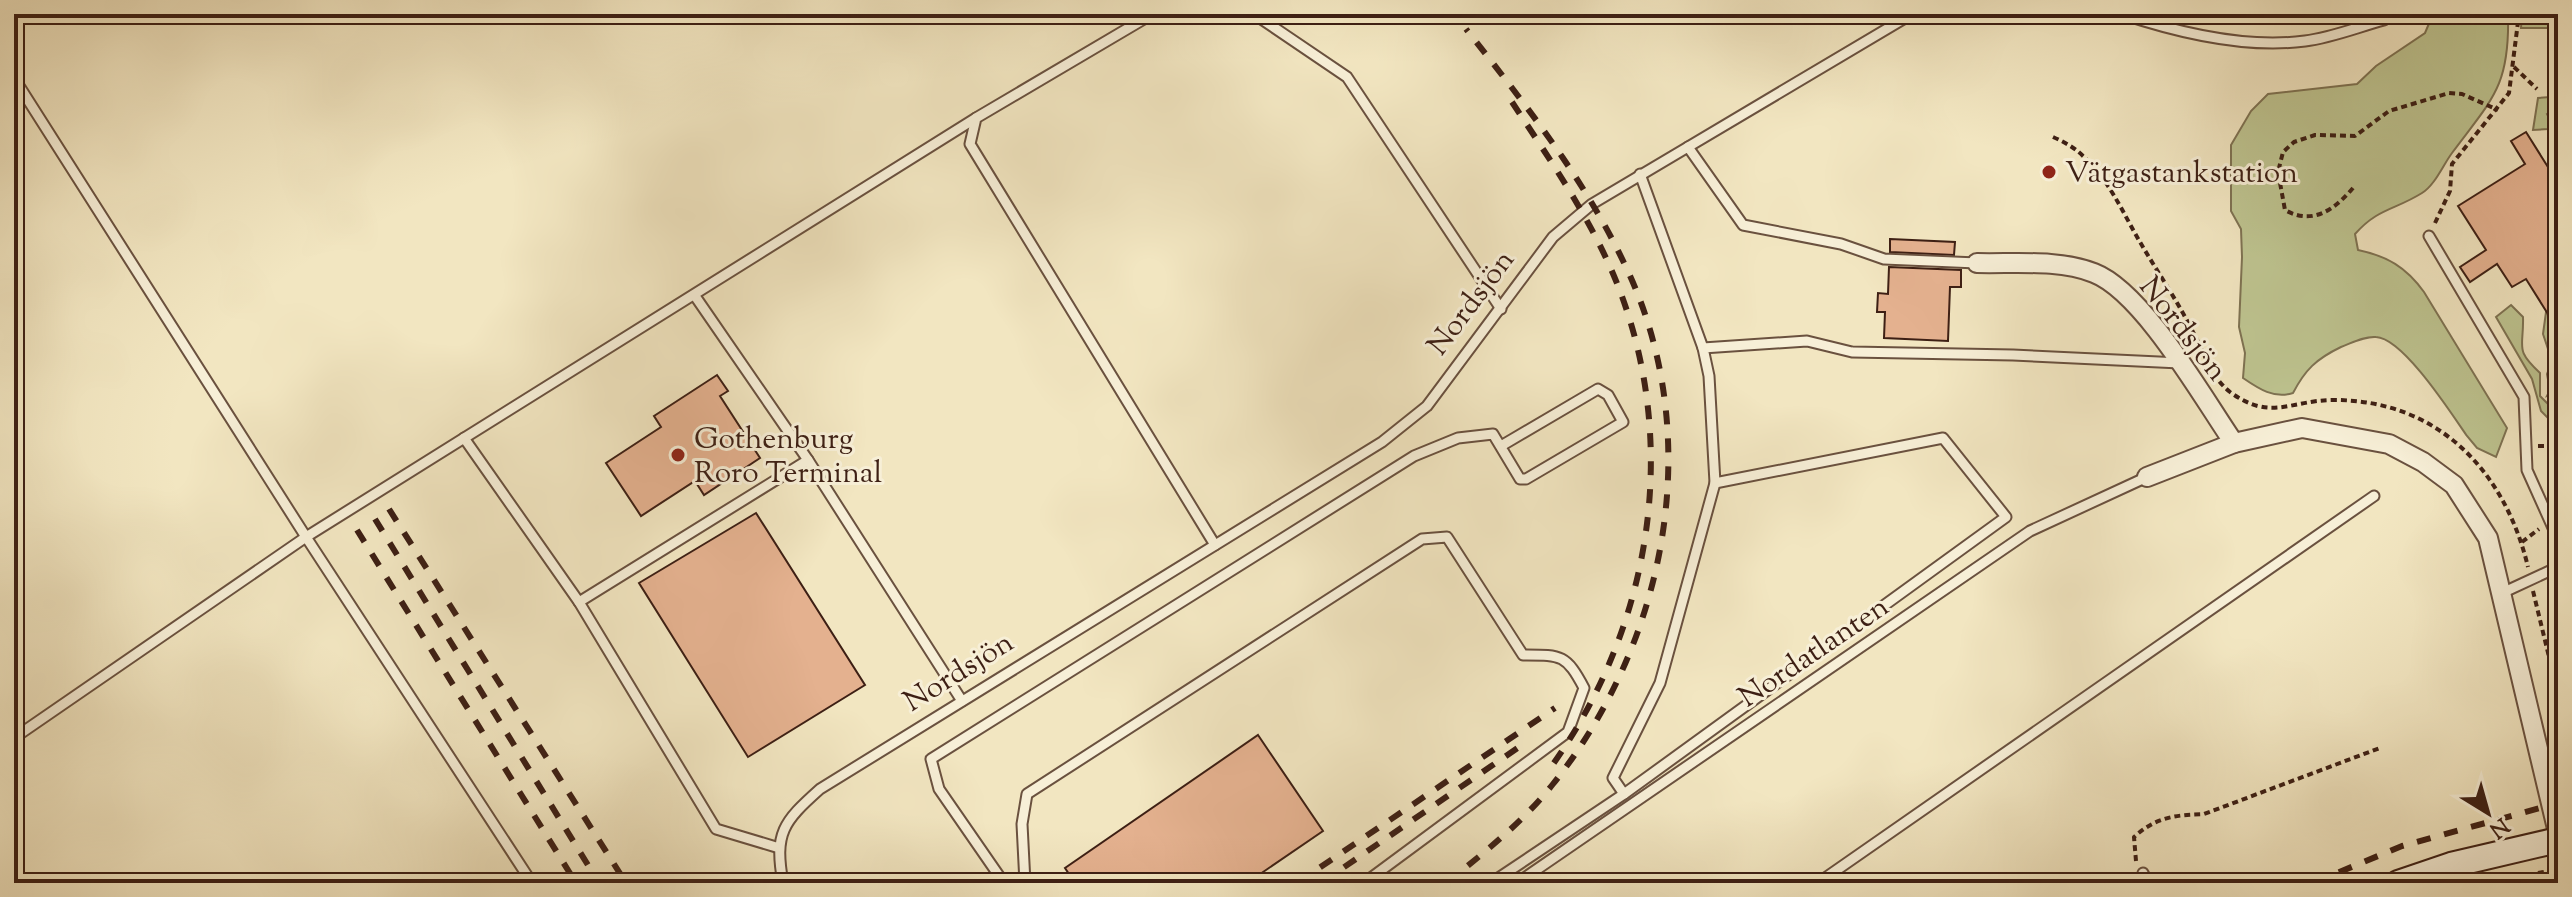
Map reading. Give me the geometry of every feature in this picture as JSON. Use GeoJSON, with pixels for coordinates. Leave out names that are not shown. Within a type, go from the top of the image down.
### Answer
{"type":"FeatureCollection","features":[{"type":"Feature","properties":{"kind":"street","name":"Nordsjön"},"geometry":{"type":"LineString","coordinates":[[1977,263],[2062,266],[2093,272],[2120,287],[2180,363],[2234,443]]}},
{"type":"Feature","properties":{"kind":"street"},"geometry":{"type":"LineString","coordinates":[[2147,477],[2234,443],[2302,428],[2389,444],[2423,462],[2454,485],[2488,538],[2550,770],[2558,833]]}},
{"type":"Feature","properties":{"kind":"street"},"geometry":{"type":"LineString","coordinates":[[2398,883],[2453,874],[2558,840]]}},
{"type":"Feature","properties":{"kind":"lane"},"geometry":{"type":"LineString","coordinates":[[1688,147],[1910,16],[1923,14]]}},
{"type":"Feature","properties":{"kind":"lane"},"geometry":{"type":"LineString","coordinates":[[2122,14],[2166,29],[2234,41],[2305,41],[2384,20],[2389,14]]}},
{"type":"Feature","properties":{"kind":"lane"},"geometry":{"type":"LineString","coordinates":[[14,738],[306,537],[976,118],[1148,15],[1260,18],[1347,77],[1501,309]]}},
{"type":"Feature","properties":{"kind":"lane"},"geometry":{"type":"LineString","coordinates":[[14,78],[306,537],[532,883]]}},
{"type":"Feature","properties":{"kind":"lane"},"geometry":{"type":"LineString","coordinates":[[970,144],[976,118]]}},
{"type":"Feature","properties":{"kind":"lane"},"geometry":{"type":"LineString","coordinates":[[948,136],[970,144],[1215,545]]}},
{"type":"Feature","properties":{"kind":"lane","name":"Nordsjön"},"geometry":{"type":"LineString","coordinates":[[776,847],[794,811],[820,789],[1382,442],[1427,406],[1553,237],[1580,212],[1688,147],[1743,225],[1841,244],[1884,259],[1977,263]]}},
{"type":"Feature","properties":{"kind":"lane"},"geometry":{"type":"LineString","coordinates":[[1624,794],[1613,778],[1660,683],[1715,483],[1709,376],[1703,348],[1640,174]]}},
{"type":"Feature","properties":{"kind":"lane"},"geometry":{"type":"LineString","coordinates":[[2429,236],[2524,397],[2527,470],[2558,539]]}},
{"type":"Feature","properties":{"kind":"lane"},"geometry":{"type":"LineString","coordinates":[[695,296],[808,460],[962,701]]}},
{"type":"Feature","properties":{"kind":"lane"},"geometry":{"type":"LineString","coordinates":[[1703,348],[1807,341],[1852,352],[2180,363]]}},
{"type":"Feature","properties":{"kind":"lane"},"geometry":{"type":"LineString","coordinates":[[1004,883],[939,789],[931,759],[944,748],[1414,456],[1458,438],[1493,434],[1520,479],[1526,479],[1623,422],[1608,395],[1598,389],[1501,446]]}},
{"type":"Feature","properties":{"kind":"lane"},"geometry":{"type":"LineString","coordinates":[[464,438],[579,602],[716,829],[776,847],[783,883]]}},
{"type":"Feature","properties":{"kind":"lane"},"geometry":{"type":"LineString","coordinates":[[1491,883],[1624,794],[2006,517],[1943,438],[1715,483]]}},
{"type":"Feature","properties":{"kind":"lane"},"geometry":{"type":"LineString","coordinates":[[579,602],[808,460]]}},
{"type":"Feature","properties":{"kind":"lane","name":"Nordatlanten"},"geometry":{"type":"LineString","coordinates":[[1517,883],[2030,531],[2147,477]]}},
{"type":"Feature","properties":{"kind":"lane"},"geometry":{"type":"LineString","coordinates":[[1818,883],[2374,496]]}},
{"type":"Feature","properties":{"kind":"lane"},"geometry":{"type":"LineString","coordinates":[[1025,883],[1022,824],[1027,794],[1422,539],[1447,537],[1523,655],[1557,655],[1571,664],[1584,688],[1568,732],[1364,883]]}},
{"type":"Feature","properties":{"kind":"lane"},"geometry":{"type":"LineString","coordinates":[[2502,593],[2558,567]]}},
{"type":"Feature","properties":{"kind":"path"},"geometry":{"type":"LineString","coordinates":[[2429,236],[2450,191],[2452,164],[2509,93],[2519,14]]}},
{"type":"Feature","properties":{"kind":"path"},"geometry":{"type":"LineString","coordinates":[[2514,67],[2537,89]]}},
{"type":"Feature","properties":{"kind":"path"},"geometry":{"type":"LineString","coordinates":[[2353,188],[2329,211],[2315,216],[2295,216],[2285,210],[2278,172],[2283,152],[2294,142],[2315,135],[2355,136],[2389,111],[2449,93],[2462,94],[2498,110]]}},
{"type":"Feature","properties":{"kind":"path"},"geometry":{"type":"LineString","coordinates":[[2053,137],[2072,146],[2097,171],[2218,381],[2265,410],[2331,400],[2371,403],[2425,423],[2450,438],[2486,470],[2503,496],[2522,542],[2558,694]]}},
{"type":"Feature","properties":{"kind":"path"},"geometry":{"type":"LineString","coordinates":[[2145,878],[2133,856],[2134,837],[2151,822],[2174,815],[2204,814],[2380,748]]}},
{"type":"Feature","properties":{"kind":"path"},"geometry":{"type":"LineString","coordinates":[[2489,883],[2558,869]]}},
{"type":"Feature","properties":{"kind":"green space"},"geometry":{"type":"Polygon","coordinates":[[[2433,14],[2508,14],[2508,39],[2502,76],[2488,105],[2431,185],[2412,199],[2371,219],[2355,234],[2358,250],[2395,264],[2424,292],[2507,428],[2496,457],[2477,448],[2438,395],[2399,350],[2376,337],[2358,340],[2325,356],[2307,372],[2293,393],[2273,394],[2243,378],[2245,353],[2239,327],[2241,229],[2231,211],[2231,145],[2251,111],[2268,94],[2357,84],[2376,66],[2425,33],[2433,14]]]}},
{"type":"Feature","properties":{"kind":"green space"},"geometry":{"type":"Polygon","coordinates":[[[2522,14],[2558,14],[2558,28],[2521,28],[2522,14]]]}},
{"type":"Feature","properties":{"kind":"green space"},"geometry":{"type":"Polygon","coordinates":[[[2550,97],[2551,111],[2547,114],[2552,123],[2548,129],[2533,130],[2538,98],[2550,97]]]}},
{"type":"Feature","properties":{"kind":"green space"},"geometry":{"type":"Polygon","coordinates":[[[2511,305],[2523,317],[2523,353],[2540,373],[2540,396],[2552,408],[2558,407],[2558,420],[2549,419],[2541,411],[2532,379],[2496,317],[2511,305]]]}},
{"type":"Feature","properties":{"kind":"green space"},"geometry":{"type":"Polygon","coordinates":[[[2546,312],[2558,331],[2558,381],[2552,384],[2555,393],[2547,396],[2550,390],[2547,374],[2552,361],[2543,334],[2546,312]]]}},
{"type":"Feature","properties":{"kind":"building"},"geometry":{"type":"Polygon","coordinates":[[[2526,132],[2558,183],[2558,330],[2526,279],[2512,287],[2497,264],[2470,282],[2460,267],[2486,250],[2458,206],[2525,164],[2511,141],[2526,132]]]}},
{"type":"Feature","properties":{"kind":"building"},"geometry":{"type":"Polygon","coordinates":[[[1890,239],[1955,242],[1954,255],[1890,252],[1890,239]]]}},
{"type":"Feature","properties":{"kind":"building"},"geometry":{"type":"Polygon","coordinates":[[[1889,267],[1961,270],[1961,287],[1950,287],[1948,341],[1884,338],[1885,312],[1877,312],[1878,293],[1888,294],[1889,267]]]}},
{"type":"Feature","properties":{"kind":"building"},"geometry":{"type":"Polygon","coordinates":[[[717,375],[728,391],[720,396],[760,458],[704,495],[695,481],[641,516],[606,463],[661,427],[654,416],[717,375]]]}},
{"type":"Feature","properties":{"kind":"building"},"geometry":{"type":"Polygon","coordinates":[[[756,513],[865,685],[748,757],[639,583],[756,513]]]}},
{"type":"Feature","properties":{"kind":"building"},"geometry":{"type":"Polygon","coordinates":[[[1258,735],[1323,831],[1247,883],[1075,883],[1065,868],[1258,735]]]}},
{"type":"Feature","properties":{"kind":"railway"},"geometry":{"type":"LineString","coordinates":[[1446,883],[1489,849],[1529,811],[1553,784],[1592,728],[1624,666],[1648,602],[1662,535],[1668,466],[1664,398],[1650,330],[1625,265],[1572,172],[1466,29]]}},
{"type":"Feature","properties":{"kind":"railway"},"geometry":{"type":"LineString","coordinates":[[1512,102],[1567,186],[1614,276],[1635,338],[1647,402],[1651,466],[1646,529],[1634,592],[1613,653],[1586,712],[1551,767]]}},
{"type":"Feature","properties":{"kind":"railway"},"geometry":{"type":"LineString","coordinates":[[389,509],[626,883]]}},
{"type":"Feature","properties":{"kind":"railway"},"geometry":{"type":"LineString","coordinates":[[375,519],[599,883]]}},
{"type":"Feature","properties":{"kind":"railway"},"geometry":{"type":"LineString","coordinates":[[357,530],[576,883]]}},
{"type":"Feature","properties":{"kind":"railway"},"geometry":{"type":"LineString","coordinates":[[1297,883],[1555,708]]}},
{"type":"Feature","properties":{"kind":"railway"},"geometry":{"type":"LineString","coordinates":[[1321,883],[1519,747]]}},
{"type":"Feature","properties":{"kind":"railway"},"geometry":{"type":"LineString","coordinates":[[2313,883],[2402,846],[2558,803]]}},
{"type":"Feature","properties":{"kind":"place","name":"Vätgastankstation"},"geometry":{"type":"Point","coordinates":[2049,172]}},
{"type":"Feature","properties":{"kind":"place","name":"Gothenburg Roro Terminal"},"geometry":{"type":"Point","coordinates":[678,455]}}]}
